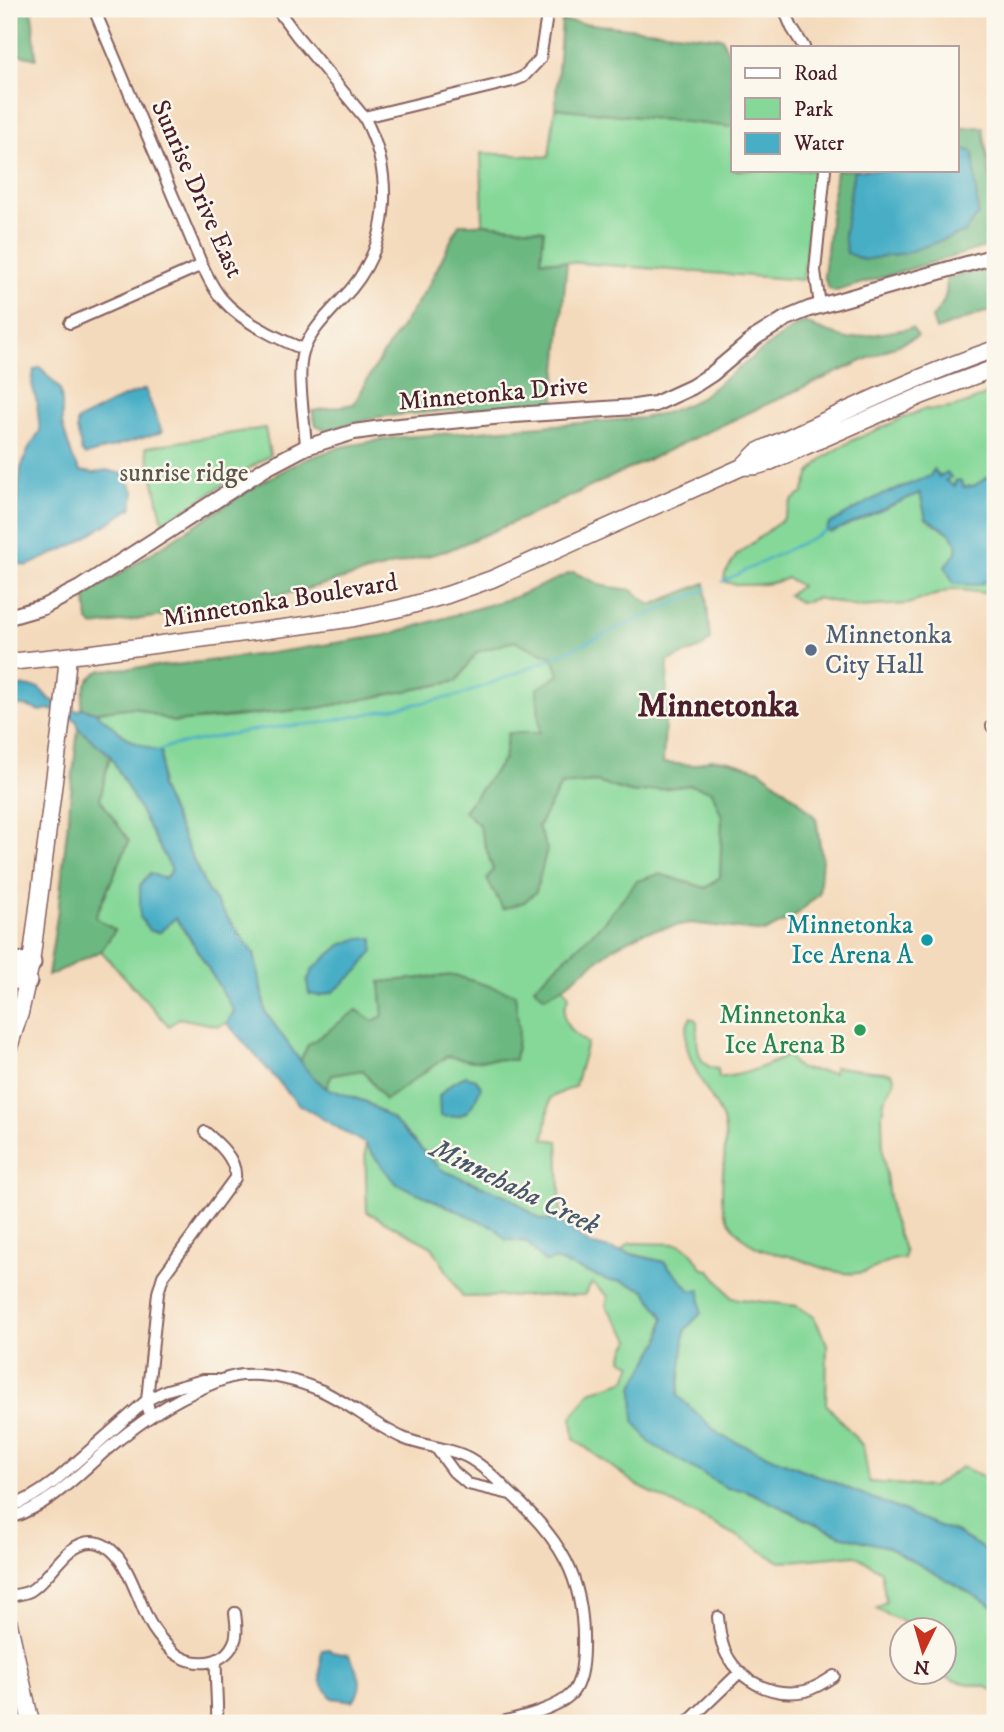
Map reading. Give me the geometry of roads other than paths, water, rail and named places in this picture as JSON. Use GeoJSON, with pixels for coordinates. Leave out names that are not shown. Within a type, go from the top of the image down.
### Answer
{"type":"FeatureCollection","features":[{"type":"Feature","properties":{"kind":"highway"},"geometry":{"type":"LineString","coordinates":[[9,962],[22,974]]}},
{"type":"Feature","properties":{"kind":"main road","name":"Minnetonka Boulevard"},"geometry":{"type":"LineString","coordinates":[[742,467],[765,448],[904,384],[995,349]]}},
{"type":"Feature","properties":{"kind":"main road","name":"Minnetonka Boulevard"},"geometry":{"type":"LineString","coordinates":[[9,662],[354,618],[447,595],[492,579],[742,467],[767,463],[923,395],[995,368]]}},
{"type":"Feature","properties":{"kind":"main road"},"geometry":{"type":"LineString","coordinates":[[9,1047],[61,731],[68,656]]}},
{"type":"Feature","properties":{"kind":"main road"},"geometry":{"type":"LineString","coordinates":[[9,1624],[32,1723]]}},
{"type":"Feature","properties":{"kind":"street","name":"Sunrise Drive East"},"geometry":{"type":"LineString","coordinates":[[94,9],[202,265],[215,289],[223,301],[236,311],[267,331],[303,349]]}},
{"type":"Feature","properties":{"kind":"street"},"geometry":{"type":"LineString","coordinates":[[277,9],[364,117],[378,148],[385,192],[384,216],[378,240],[359,278],[303,349],[299,365],[306,447]]}},
{"type":"Feature","properties":{"kind":"street"},"geometry":{"type":"LineString","coordinates":[[364,117],[523,77],[540,59],[548,9]]}},
{"type":"Feature","properties":{"kind":"street"},"geometry":{"type":"LineString","coordinates":[[784,9],[803,46]]}},
{"type":"Feature","properties":{"kind":"street"},"geometry":{"type":"LineString","coordinates":[[820,305],[815,271],[825,172]]}},
{"type":"Feature","properties":{"kind":"street","name":"Minnetonka Drive"},"geometry":{"type":"LineString","coordinates":[[9,617],[43,607],[80,588],[266,468],[306,447],[354,432],[389,427],[654,404],[692,387],[756,337],[785,319],[820,305],[995,256]]}},
{"type":"Feature","properties":{"kind":"street"},"geometry":{"type":"LineString","coordinates":[[69,323],[202,265]]}},
{"type":"Feature","properties":{"kind":"street"},"geometry":{"type":"LineString","coordinates":[[150,1417],[147,1400],[158,1293],[163,1276],[234,1178],[236,1170],[220,1144],[205,1132]]}},
{"type":"Feature","properties":{"kind":"street"},"geometry":{"type":"LineString","coordinates":[[9,1518],[21,1515],[48,1500],[118,1441],[173,1401],[240,1375],[262,1375],[303,1384],[337,1399],[392,1433],[414,1443],[471,1459],[531,1513],[564,1555],[579,1592],[584,1630],[580,1676],[572,1692],[559,1703],[498,1723]]}},
{"type":"Feature","properties":{"kind":"street"},"geometry":{"type":"LineString","coordinates":[[9,1507],[32,1497],[55,1481],[147,1400],[167,1390],[203,1380],[223,1380]]}},
{"type":"Feature","properties":{"kind":"street"},"geometry":{"type":"LineString","coordinates":[[437,1449],[454,1472],[468,1484],[513,1495]]}},
{"type":"Feature","properties":{"kind":"street"},"geometry":{"type":"LineString","coordinates":[[9,1596],[29,1592],[41,1583],[69,1552],[80,1544],[91,1542],[111,1551],[125,1567],[156,1634],[175,1653],[195,1663],[216,1660],[228,1651],[236,1639],[235,1613]]}},
{"type":"Feature","properties":{"kind":"street"},"geometry":{"type":"LineString","coordinates":[[718,1617],[719,1634],[732,1664],[757,1685],[788,1692],[805,1691],[834,1676]]}},
{"type":"Feature","properties":{"kind":"street"},"geometry":{"type":"LineString","coordinates":[[216,1660],[216,1723]]}},
{"type":"Feature","properties":{"kind":"street"},"geometry":{"type":"LineString","coordinates":[[687,1723],[740,1672]]}},
{"type":"Feature","properties":{"kind":"water"},"geometry":{"type":"Polygon","coordinates":[[[958,147],[973,152],[978,215],[964,233],[905,253],[863,260],[847,253],[844,235],[854,172],[958,172],[958,147]]]}},
{"type":"Feature","properties":{"kind":"water"},"geometry":{"type":"Polygon","coordinates":[[[40,367],[60,389],[62,424],[73,459],[80,471],[95,473],[106,470],[123,474],[134,491],[132,508],[77,543],[27,566],[16,563],[12,555],[21,468],[40,431],[32,384],[34,370],[40,367]]]}},
{"type":"Feature","properties":{"kind":"water"},"geometry":{"type":"Polygon","coordinates":[[[145,389],[162,432],[86,455],[82,453],[77,421],[145,389]]]}},
{"type":"Feature","properties":{"kind":"water"},"geometry":{"type":"Polygon","coordinates":[[[934,469],[939,477],[947,472],[951,477],[945,481],[955,486],[955,481],[960,480],[963,487],[974,486],[995,472],[995,571],[992,579],[977,585],[954,584],[945,567],[956,552],[955,540],[947,531],[926,518],[920,493],[832,532],[826,531],[829,524],[877,497],[930,476],[934,469]]]}},
{"type":"Feature","properties":{"kind":"water"},"geometry":{"type":"Polygon","coordinates":[[[9,688],[39,688],[49,699],[78,711],[81,708],[95,712],[129,740],[162,753],[160,787],[207,890],[254,954],[266,1013],[309,1073],[326,1088],[366,1102],[392,1119],[442,1170],[509,1197],[540,1219],[561,1222],[589,1244],[664,1262],[691,1291],[700,1290],[701,1313],[685,1330],[678,1396],[721,1436],[959,1534],[995,1556],[995,1607],[888,1547],[839,1535],[745,1490],[727,1488],[650,1443],[634,1421],[633,1387],[660,1340],[664,1318],[645,1290],[621,1281],[610,1281],[555,1260],[544,1262],[527,1242],[505,1239],[496,1228],[395,1183],[365,1144],[298,1104],[227,1023],[234,1011],[175,918],[160,932],[150,931],[140,917],[140,885],[150,873],[164,879],[172,870],[110,755],[78,728],[77,721],[49,709],[40,711],[9,704],[9,688]]]}},
{"type":"Feature","properties":{"kind":"water"},"geometry":{"type":"Polygon","coordinates":[[[360,938],[373,938],[373,951],[359,970],[333,992],[319,996],[309,994],[307,981],[313,969],[341,945],[360,938]]]}},
{"type":"Feature","properties":{"kind":"water"},"geometry":{"type":"Polygon","coordinates":[[[466,1076],[476,1079],[481,1087],[471,1107],[462,1115],[440,1116],[439,1096],[453,1082],[466,1076]]]}},
{"type":"Feature","properties":{"kind":"water"},"geometry":{"type":"Polygon","coordinates":[[[329,1649],[349,1655],[355,1667],[360,1683],[353,1701],[332,1698],[320,1681],[321,1653],[329,1649]]]}},
{"type":"Feature","properties":{"kind":"waterway"},"geometry":{"type":"LineString","coordinates":[[722,582],[826,531]]}},
{"type":"Feature","properties":{"kind":"waterway"},"geometry":{"type":"LineString","coordinates":[[155,752],[170,746],[259,729],[321,723],[461,695],[707,589]]}},
{"type":"Feature","properties":{"kind":"place","name":"Minnetonka City Hall"},"geometry":{"type":"Point","coordinates":[811,650]}},
{"type":"Feature","properties":{"kind":"place","name":"Minnetonka Ice Arena A"},"geometry":{"type":"Point","coordinates":[927,940]}},
{"type":"Feature","properties":{"kind":"place","name":"Minnetonka Ice Arena B"},"geometry":{"type":"Point","coordinates":[860,1030]}},
{"type":"Feature","properties":{"kind":"district","name":"Minnetonka"},"geometry":{"type":"Point","coordinates":[718,706]}},
{"type":"Feature","properties":{"kind":"park label","name":"sunrise ridge"},"geometry":{"type":"Point","coordinates":[184,473]}},
{"type":"Feature","properties":{"kind":"water label","name":"Minnehaha Creek"},"geometry":{"type":"Point","coordinates":[515,1187]}}]}
